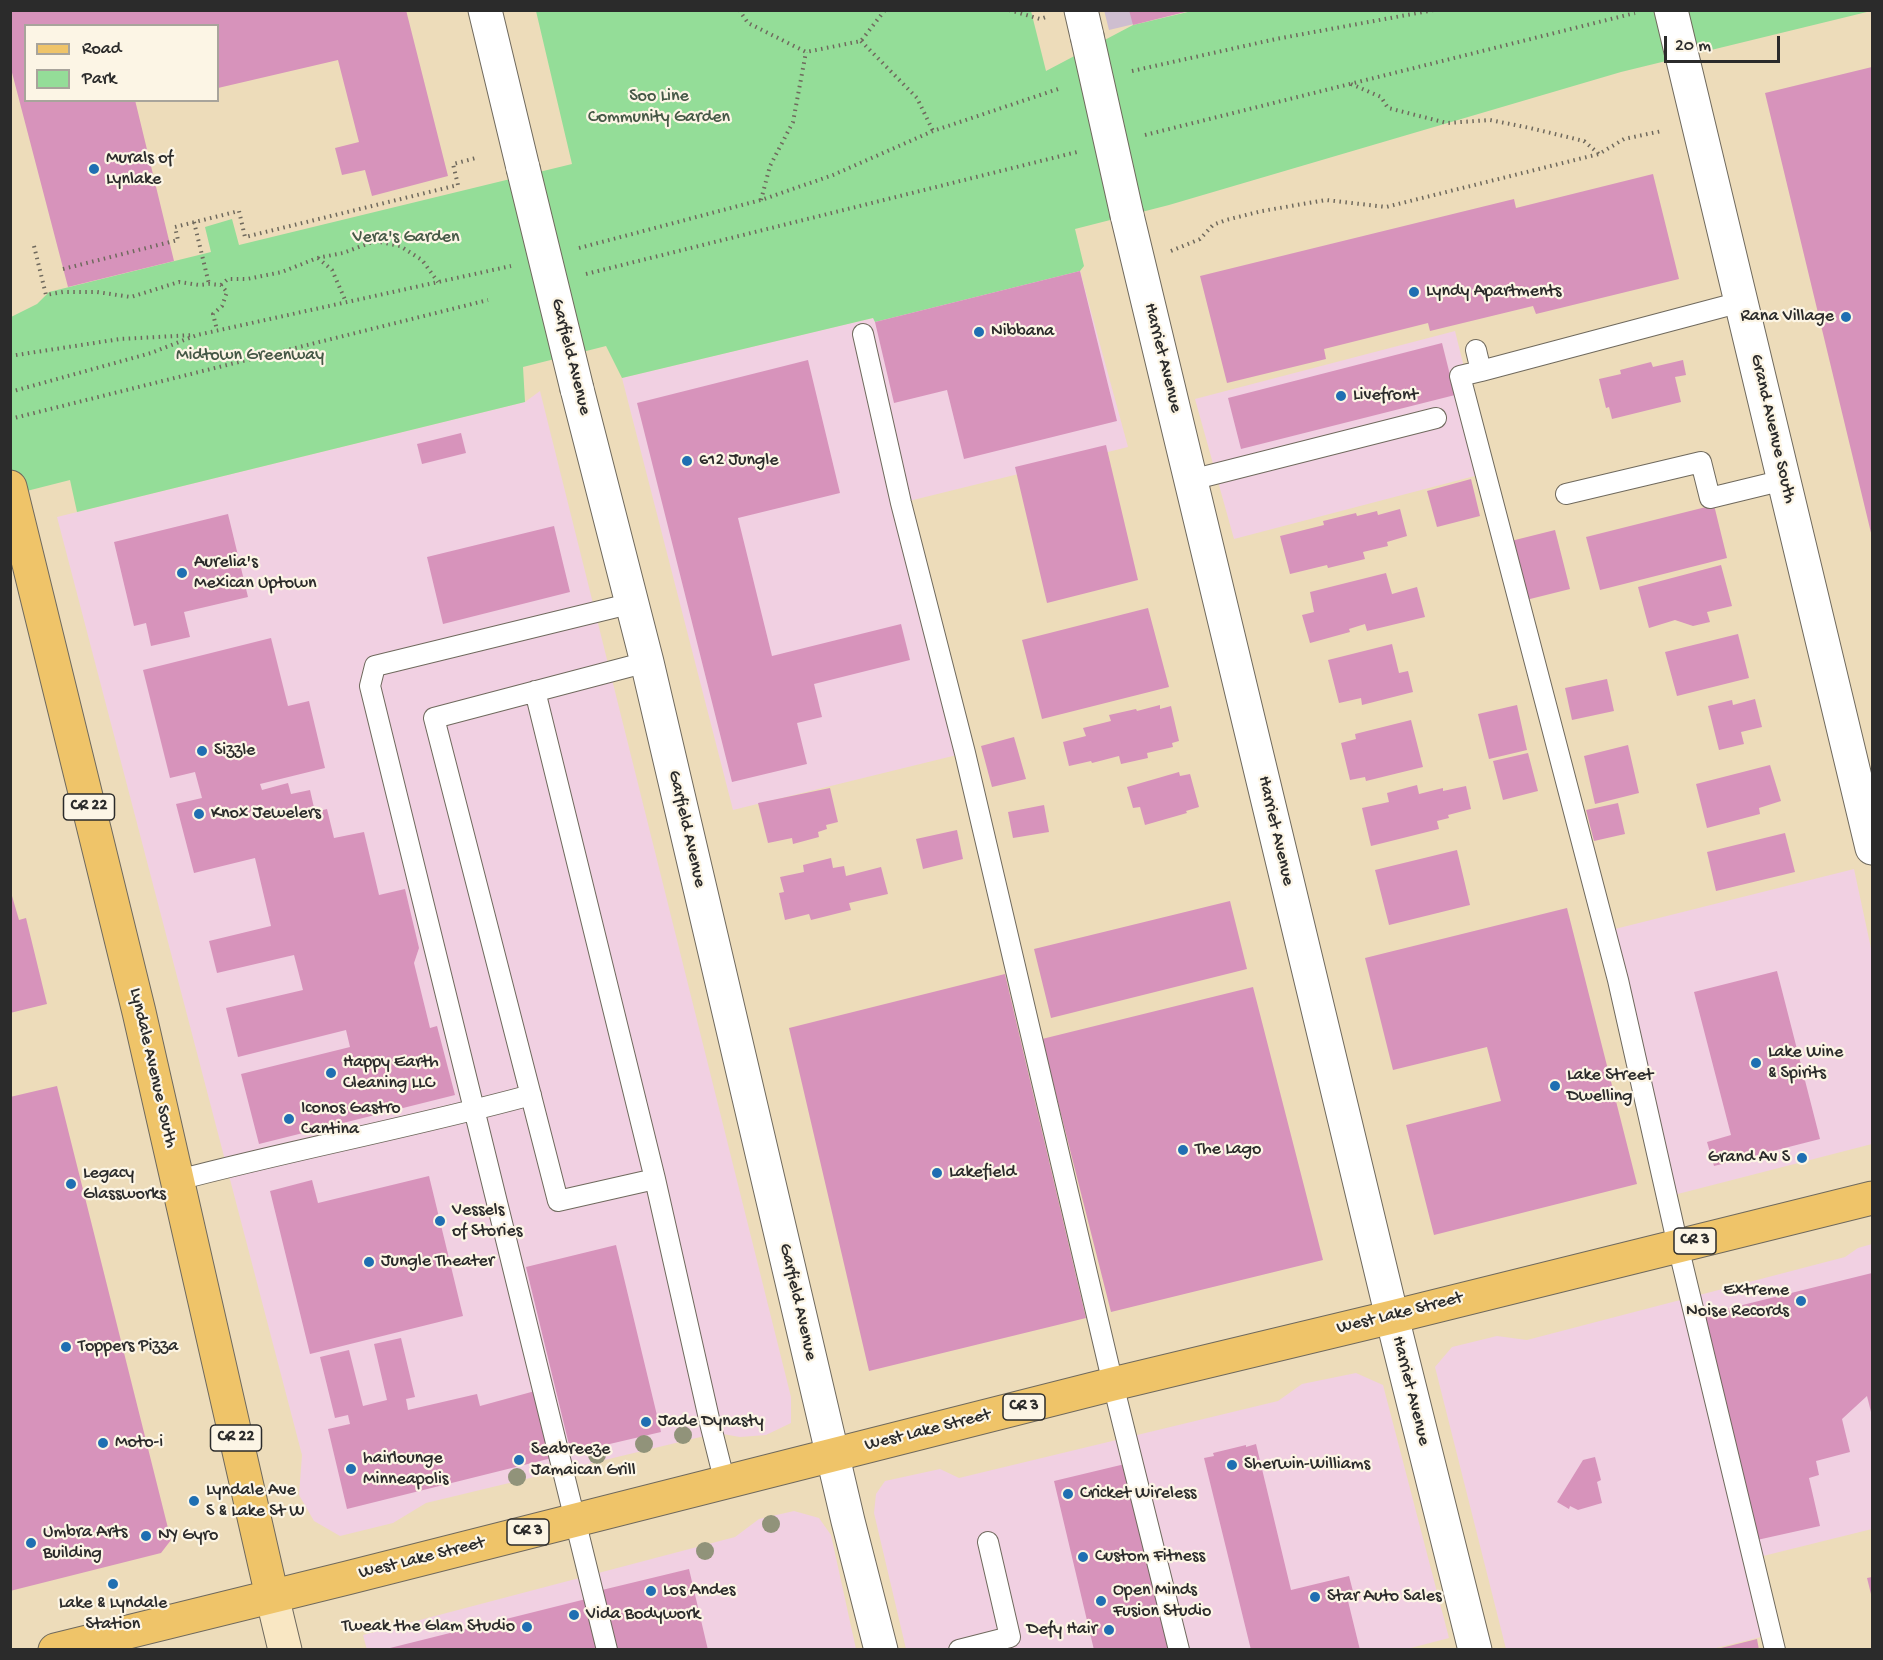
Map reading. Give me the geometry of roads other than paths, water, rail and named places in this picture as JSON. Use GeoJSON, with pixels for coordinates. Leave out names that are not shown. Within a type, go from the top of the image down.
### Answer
{"type":"FeatureCollection","features":[{"type":"Feature","properties":{"kind":"main road","name":"Lyndale Avenue South"},"geometry":{"type":"LineString","coordinates":[[10,487],[19,519],[19,555],[140,1012],[285,1650]]}},
{"type":"Feature","properties":{"kind":"main road","name":"West Lake Street"},"geometry":{"type":"LineString","coordinates":[[55,1650],[1113,1384],[1872,1198]]}},
{"type":"Feature","properties":{"kind":"street","name":"Garfield Avenue"},"geometry":{"type":"LineString","coordinates":[[485,10],[577,389],[633,603],[881,1650]]}},
{"type":"Feature","properties":{"kind":"street","name":"Grand Avenue South"},"geometry":{"type":"LineString","coordinates":[[1671,10],[1872,848]]}},
{"type":"Feature","properties":{"kind":"street","name":"Harriet Avenue"},"geometry":{"type":"LineString","coordinates":[[1084,23],[1127,215],[1392,1317],[1475,1650]]}},
{"type":"Feature","properties":{"kind":"lane"},"geometry":{"type":"LineString","coordinates":[[1742,302],[1461,376],[1618,980],[1678,1246],[1775,1650]]}},
{"type":"Feature","properties":{"kind":"lane"},"geometry":{"type":"LineString","coordinates":[[863,334],[901,503],[965,753],[1113,1384],[1179,1650]]}},
{"type":"Feature","properties":{"kind":"lane"},"geometry":{"type":"LineString","coordinates":[[1476,350],[1481,371]]}},
{"type":"Feature","properties":{"kind":"lane"},"geometry":{"type":"LineString","coordinates":[[1191,480],[1436,418]]}},
{"type":"Feature","properties":{"kind":"lane"},"geometry":{"type":"LineString","coordinates":[[1566,494],[1701,462],[1710,498],[1784,480]]}},
{"type":"Feature","properties":{"kind":"lane"},"geometry":{"type":"LineString","coordinates":[[607,1650],[370,686],[375,666],[633,603]]}},
{"type":"Feature","properties":{"kind":"lane"},"geometry":{"type":"LineString","coordinates":[[647,662],[434,718],[558,1200],[655,1179]]}},
{"type":"Feature","properties":{"kind":"lane"},"geometry":{"type":"LineString","coordinates":[[535,691],[655,1179],[725,1483]]}},
{"type":"Feature","properties":{"kind":"lane"},"geometry":{"type":"LineString","coordinates":[[178,1180],[474,1111],[531,1095]]}},
{"type":"Feature","properties":{"kind":"lane"},"geometry":{"type":"LineString","coordinates":[[959,1650],[1010,1637],[988,1542]]}},
{"type":"Feature","properties":{"kind":"place","name":"Murals of Lynlake"},"geometry":{"type":"Point","coordinates":[94,169]}},
{"type":"Feature","properties":{"kind":"place","name":"Lyndy Apartments"},"geometry":{"type":"Point","coordinates":[1414,292]}},
{"type":"Feature","properties":{"kind":"place","name":"Rana Village"},"geometry":{"type":"Point","coordinates":[1846,317]}},
{"type":"Feature","properties":{"kind":"place","name":"Nibbana"},"geometry":{"type":"Point","coordinates":[979,332]}},
{"type":"Feature","properties":{"kind":"place","name":"Livefront"},"geometry":{"type":"Point","coordinates":[1341,396]}},
{"type":"Feature","properties":{"kind":"place","name":"612 Jungle"},"geometry":{"type":"Point","coordinates":[687,461]}},
{"type":"Feature","properties":{"kind":"place","name":"Aurelia's Mexican Uptown"},"geometry":{"type":"Point","coordinates":[182,573]}},
{"type":"Feature","properties":{"kind":"place","name":"Sizzle"},"geometry":{"type":"Point","coordinates":[202,751]}},
{"type":"Feature","properties":{"kind":"place","name":"Knox Jewelers"},"geometry":{"type":"Point","coordinates":[199,814]}},
{"type":"Feature","properties":{"kind":"place","name":"Lake Wine & Spirits"},"geometry":{"type":"Point","coordinates":[1756,1063]}},
{"type":"Feature","properties":{"kind":"place","name":"Happy Earth Cleaning LLC"},"geometry":{"type":"Point","coordinates":[331,1073]}},
{"type":"Feature","properties":{"kind":"place","name":"Lake Street Dwelling"},"geometry":{"type":"Point","coordinates":[1555,1086]}},
{"type":"Feature","properties":{"kind":"place","name":"Iconos Gastro Cantina"},"geometry":{"type":"Point","coordinates":[289,1119]}},
{"type":"Feature","properties":{"kind":"place","name":"The Lago"},"geometry":{"type":"Point","coordinates":[1183,1150]}},
{"type":"Feature","properties":{"kind":"place","name":"Grand Av S"},"geometry":{"type":"Point","coordinates":[1802,1158]}},
{"type":"Feature","properties":{"kind":"place","name":"Lakefield"},"geometry":{"type":"Point","coordinates":[937,1173]}},
{"type":"Feature","properties":{"kind":"place","name":"Legacy Glassworks"},"geometry":{"type":"Point","coordinates":[71,1184]}},
{"type":"Feature","properties":{"kind":"place","name":"Vessels of Stories"},"geometry":{"type":"Point","coordinates":[440,1221]}},
{"type":"Feature","properties":{"kind":"place","name":"Jungle Theater"},"geometry":{"type":"Point","coordinates":[369,1262]}},
{"type":"Feature","properties":{"kind":"place","name":"Extreme Noise Records"},"geometry":{"type":"Point","coordinates":[1801,1301]}},
{"type":"Feature","properties":{"kind":"place","name":"Toppers Pizza"},"geometry":{"type":"Point","coordinates":[66,1347]}},
{"type":"Feature","properties":{"kind":"place","name":"Jade Dynasty"},"geometry":{"type":"Point","coordinates":[646,1422]}},
{"type":"Feature","properties":{"kind":"place","name":"Moto-i"},"geometry":{"type":"Point","coordinates":[103,1443]}},
{"type":"Feature","properties":{"kind":"place","name":"Seabreeze Jamaican Grill"},"geometry":{"type":"Point","coordinates":[519,1460]}},
{"type":"Feature","properties":{"kind":"place","name":"Sherwin-Williams"},"geometry":{"type":"Point","coordinates":[1232,1465]}},
{"type":"Feature","properties":{"kind":"place","name":"hairlounge Minneapolis"},"geometry":{"type":"Point","coordinates":[351,1469]}},
{"type":"Feature","properties":{"kind":"place","name":"Cricket Wireless"},"geometry":{"type":"Point","coordinates":[1068,1494]}},
{"type":"Feature","properties":{"kind":"place","name":"Lyndale Ave S & Lake St W"},"geometry":{"type":"Point","coordinates":[194,1501]}},
{"type":"Feature","properties":{"kind":"place","name":"NY Gyro"},"geometry":{"type":"Point","coordinates":[146,1536]}},
{"type":"Feature","properties":{"kind":"place","name":"Umbra Arts Building"},"geometry":{"type":"Point","coordinates":[31,1543]}},
{"type":"Feature","properties":{"kind":"place","name":"Custom Fitness"},"geometry":{"type":"Point","coordinates":[1083,1557]}},
{"type":"Feature","properties":{"kind":"place","name":"Lake & Lyndale Station"},"geometry":{"type":"Point","coordinates":[113,1584]}},
{"type":"Feature","properties":{"kind":"place","name":"Los Andes"},"geometry":{"type":"Point","coordinates":[651,1591]}},
{"type":"Feature","properties":{"kind":"place","name":"Star Auto Sales"},"geometry":{"type":"Point","coordinates":[1315,1597]}},
{"type":"Feature","properties":{"kind":"place","name":"Open Minds Fusion Studio"},"geometry":{"type":"Point","coordinates":[1101,1601]}},
{"type":"Feature","properties":{"kind":"place","name":"Vida Bodywork"},"geometry":{"type":"Point","coordinates":[574,1615]}},
{"type":"Feature","properties":{"kind":"place","name":"Tweak the Glam Studio"},"geometry":{"type":"Point","coordinates":[527,1627]}},
{"type":"Feature","properties":{"kind":"place","name":"Defy Hair"},"geometry":{"type":"Point","coordinates":[1109,1630]}},
{"type":"Feature","properties":{"kind":"park label","name":"Soo Line Community Garden"},"geometry":{"type":"Point","coordinates":[659,107]}},
{"type":"Feature","properties":{"kind":"park label","name":"Vera's Garden"},"geometry":{"type":"Point","coordinates":[406,238]}},
{"type":"Feature","properties":{"kind":"park label","name":"Midtown Greenway"},"geometry":{"type":"Point","coordinates":[250,356]}}]}
